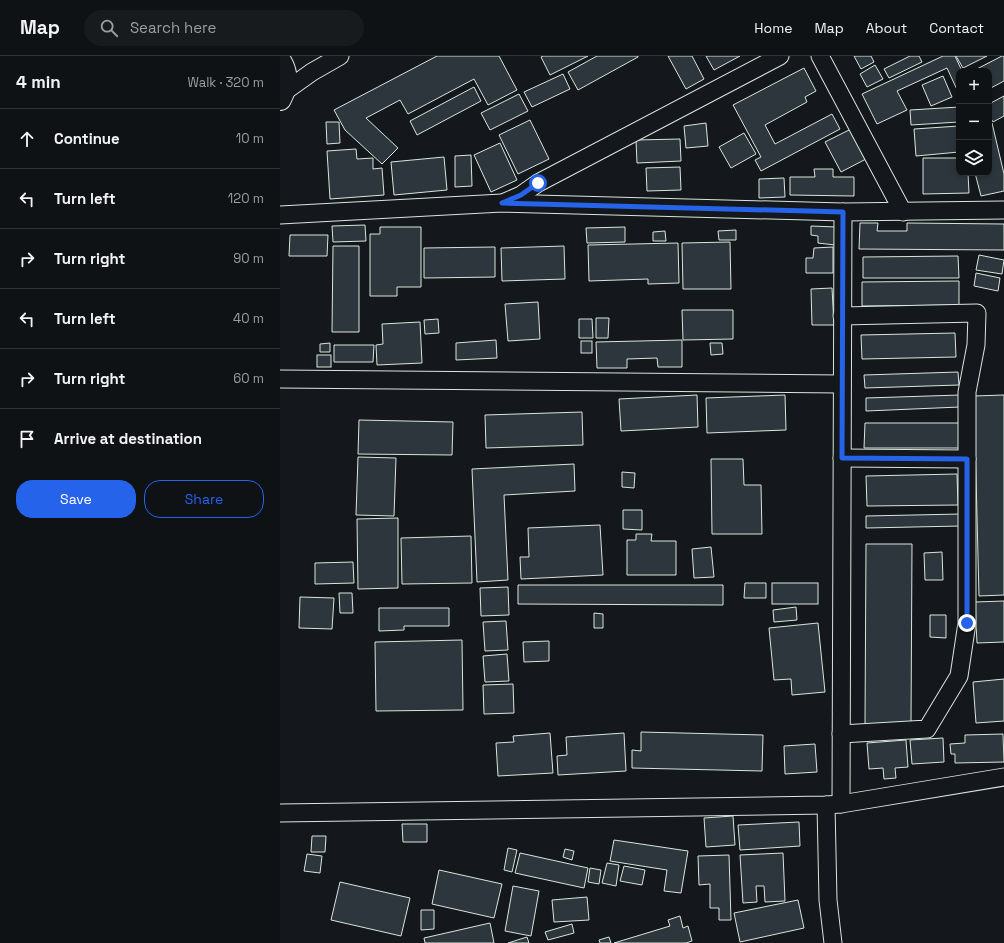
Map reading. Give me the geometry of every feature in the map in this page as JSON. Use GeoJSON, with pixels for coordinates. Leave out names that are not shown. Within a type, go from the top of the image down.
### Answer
{"type":"FeatureCollection","features":[{"type":"Feature","properties":{"kind":"highway"},"geometry":{"type":"LineString","coordinates":[[280,60],[285,71],[286,82],[282,96]]}},
{"type":"Feature","properties":{"kind":"street"},"geometry":{"type":"LineString","coordinates":[[282,96],[312,72],[340,56]]}},
{"type":"Feature","properties":{"kind":"street"},"geometry":{"type":"LineString","coordinates":[[502,203],[521,195],[538,183],[780,56]]}},
{"type":"Feature","properties":{"kind":"street"},"geometry":{"type":"LineString","coordinates":[[820,56],[903,212]]}},
{"type":"Feature","properties":{"kind":"street"},"geometry":{"type":"LineString","coordinates":[[280,215],[502,203],[843,212],[1004,210]]}},
{"type":"Feature","properties":{"kind":"street"},"geometry":{"type":"LineString","coordinates":[[829,942],[828,900],[834,804],[842,734],[843,212]]}},
{"type":"Feature","properties":{"kind":"street"},"geometry":{"type":"LineString","coordinates":[[842,316],[977,313],[976,345],[967,392],[967,623],[959,676],[927,729],[842,734]]}},
{"type":"Feature","properties":{"kind":"street"},"geometry":{"type":"LineString","coordinates":[[280,379],[842,384]]}},
{"type":"Feature","properties":{"kind":"street"},"geometry":{"type":"LineString","coordinates":[[842,458],[967,459]]}},
{"type":"Feature","properties":{"kind":"street"},"geometry":{"type":"LineString","coordinates":[[280,813],[834,804],[1004,777]]}},
{"type":"Feature","properties":{"kind":"building"},"geometry":{"type":"Polygon","coordinates":[[[437,56],[499,56],[517,90],[488,105],[474,79],[408,114],[400,100],[366,118],[398,148],[382,164],[345,130],[334,110],[437,56]]]}},
{"type":"Feature","properties":{"kind":"building"},"geometry":{"type":"Polygon","coordinates":[[[588,56],[550,75],[541,57],[588,56]]]}},
{"type":"Feature","properties":{"kind":"building"},"geometry":{"type":"Polygon","coordinates":[[[597,56],[638,57],[578,90],[568,72],[597,56]]]}},
{"type":"Feature","properties":{"kind":"building"},"geometry":{"type":"Polygon","coordinates":[[[668,56],[692,56],[704,79],[686,89],[668,56]]]}},
{"type":"Feature","properties":{"kind":"building"},"geometry":{"type":"Polygon","coordinates":[[[706,56],[740,56],[714,70],[706,56]]]}},
{"type":"Feature","properties":{"kind":"building"},"geometry":{"type":"Polygon","coordinates":[[[854,56],[871,56],[874,62],[861,69],[854,56]]]}},
{"type":"Feature","properties":{"kind":"building"},"geometry":{"type":"Polygon","coordinates":[[[910,56],[919,56],[922,62],[889,78],[884,69],[910,56]]]}},
{"type":"Feature","properties":{"kind":"building"},"geometry":{"type":"Polygon","coordinates":[[[943,56],[955,56],[961,68],[956,68],[956,88],[947,68],[897,91],[907,110],[877,124],[862,94],[943,56]]]}},
{"type":"Feature","properties":{"kind":"building"},"geometry":{"type":"Polygon","coordinates":[[[956,56],[987,56],[963,68],[956,56]]]}},
{"type":"Feature","properties":{"kind":"building"},"geometry":{"type":"Polygon","coordinates":[[[1004,56],[1004,81],[992,87],[992,68],[979,68],[1004,56]]]}},
{"type":"Feature","properties":{"kind":"building"},"geometry":{"type":"Polygon","coordinates":[[[875,65],[883,79],[867,87],[860,74],[875,65]]]}},
{"type":"Feature","properties":{"kind":"building"},"geometry":{"type":"Polygon","coordinates":[[[804,68],[816,91],[805,97],[807,102],[765,125],[775,144],[832,114],[840,129],[761,171],[755,160],[761,157],[733,105],[804,68]]]}},
{"type":"Feature","properties":{"kind":"building"},"geometry":{"type":"Polygon","coordinates":[[[563,74],[570,89],[532,107],[524,92],[563,74]]]}},
{"type":"Feature","properties":{"kind":"building"},"geometry":{"type":"Polygon","coordinates":[[[943,76],[952,97],[931,106],[922,85],[943,76]]]}},
{"type":"Feature","properties":{"kind":"building"},"geometry":{"type":"Polygon","coordinates":[[[474,87],[481,101],[417,135],[410,121],[474,87]]]}},
{"type":"Feature","properties":{"kind":"building"},"geometry":{"type":"Polygon","coordinates":[[[519,94],[528,111],[490,130],[481,113],[519,94]]]}},
{"type":"Feature","properties":{"kind":"building"},"geometry":{"type":"Polygon","coordinates":[[[1004,96],[1004,116],[993,122],[992,120],[992,102],[1004,96]]]}},
{"type":"Feature","properties":{"kind":"building"},"geometry":{"type":"Polygon","coordinates":[[[956,107],[956,122],[911,125],[910,110],[956,107]]]}},
{"type":"Feature","properties":{"kind":"building"},"geometry":{"type":"Polygon","coordinates":[[[530,120],[549,159],[518,174],[499,135],[530,120]]]}},
{"type":"Feature","properties":{"kind":"building"},"geometry":{"type":"Polygon","coordinates":[[[326,122],[339,122],[340,143],[327,144],[326,122]]]}},
{"type":"Feature","properties":{"kind":"building"},"geometry":{"type":"Polygon","coordinates":[[[706,123],[708,146],[686,148],[684,126],[706,123]]]}},
{"type":"Feature","properties":{"kind":"building"},"geometry":{"type":"Polygon","coordinates":[[[992,123],[1004,174],[1004,191],[981,196],[976,176],[992,176],[992,123]]]}},
{"type":"Feature","properties":{"kind":"building"},"geometry":{"type":"Polygon","coordinates":[[[956,126],[956,152],[916,156],[914,129],[956,126]]]}},
{"type":"Feature","properties":{"kind":"building"},"geometry":{"type":"Polygon","coordinates":[[[851,129],[866,159],[841,172],[825,142],[851,129]]]}},
{"type":"Feature","properties":{"kind":"building"},"geometry":{"type":"Polygon","coordinates":[[[744,133],[756,154],[731,168],[719,147],[744,133]]]}},
{"type":"Feature","properties":{"kind":"building"},"geometry":{"type":"Polygon","coordinates":[[[680,139],[681,161],[637,163],[636,140],[680,139]]]}},
{"type":"Feature","properties":{"kind":"building"},"geometry":{"type":"Polygon","coordinates":[[[500,143],[517,180],[491,192],[474,155],[500,143]]]}},
{"type":"Feature","properties":{"kind":"building"},"geometry":{"type":"Polygon","coordinates":[[[356,149],[357,159],[373,158],[373,169],[382,168],[384,195],[330,199],[327,151],[356,149]]]}},
{"type":"Feature","properties":{"kind":"building"},"geometry":{"type":"Polygon","coordinates":[[[471,155],[472,186],[455,187],[455,156],[471,155]]]}},
{"type":"Feature","properties":{"kind":"building"},"geometry":{"type":"Polygon","coordinates":[[[444,157],[447,190],[394,195],[391,162],[444,157]]]}},
{"type":"Feature","properties":{"kind":"building"},"geometry":{"type":"Polygon","coordinates":[[[923,158],[956,158],[956,176],[968,176],[969,193],[923,194],[923,158]]]}},
{"type":"Feature","properties":{"kind":"building"},"geometry":{"type":"Polygon","coordinates":[[[680,167],[681,190],[647,191],[646,168],[680,167]]]}},
{"type":"Feature","properties":{"kind":"building"},"geometry":{"type":"Polygon","coordinates":[[[814,169],[833,169],[833,177],[854,177],[854,196],[790,195],[790,177],[815,177],[814,169]]]}},
{"type":"Feature","properties":{"kind":"building"},"geometry":{"type":"Polygon","coordinates":[[[784,178],[785,197],[759,198],[759,179],[784,178]]]}},
{"type":"Feature","properties":{"kind":"building"},"geometry":{"type":"Polygon","coordinates":[[[860,223],[878,223],[877,231],[907,231],[907,223],[1004,224],[1004,250],[859,249],[860,223]]]}},
{"type":"Feature","properties":{"kind":"building"},"geometry":{"type":"Polygon","coordinates":[[[365,225],[366,241],[333,242],[332,226],[365,225]]]}},
{"type":"Feature","properties":{"kind":"building"},"geometry":{"type":"Polygon","coordinates":[[[811,226],[837,227],[835,245],[818,243],[818,236],[811,235],[811,226]]]}},
{"type":"Feature","properties":{"kind":"building"},"geometry":{"type":"Polygon","coordinates":[[[380,227],[421,227],[421,287],[397,287],[397,296],[370,296],[370,234],[380,234],[380,227]]]}},
{"type":"Feature","properties":{"kind":"building"},"geometry":{"type":"Polygon","coordinates":[[[625,227],[625,242],[587,243],[586,228],[625,227]]]}},
{"type":"Feature","properties":{"kind":"building"},"geometry":{"type":"Polygon","coordinates":[[[736,230],[736,240],[719,240],[718,231],[736,230]]]}},
{"type":"Feature","properties":{"kind":"building"},"geometry":{"type":"Polygon","coordinates":[[[665,231],[666,241],[653,241],[653,232],[665,231]]]}},
{"type":"Feature","properties":{"kind":"building"},"geometry":{"type":"Polygon","coordinates":[[[290,235],[328,235],[327,256],[289,256],[290,235]]]}},
{"type":"Feature","properties":{"kind":"building"},"geometry":{"type":"Polygon","coordinates":[[[730,242],[731,289],[683,289],[682,243],[730,242]]]}},
{"type":"Feature","properties":{"kind":"building"},"geometry":{"type":"Polygon","coordinates":[[[678,243],[679,283],[648,284],[648,279],[589,281],[588,245],[678,243]]]}},
{"type":"Feature","properties":{"kind":"building"},"geometry":{"type":"Polygon","coordinates":[[[333,246],[359,246],[359,332],[332,332],[333,246]]]}},
{"type":"Feature","properties":{"kind":"building"},"geometry":{"type":"Polygon","coordinates":[[[564,246],[565,279],[502,281],[501,248],[564,246]]]}},
{"type":"Feature","properties":{"kind":"building"},"geometry":{"type":"Polygon","coordinates":[[[495,247],[495,277],[424,278],[424,248],[495,247]]]}},
{"type":"Feature","properties":{"kind":"building"},"geometry":{"type":"Polygon","coordinates":[[[833,247],[833,273],[806,273],[806,258],[813,258],[814,248],[833,247]]]}},
{"type":"Feature","properties":{"kind":"building"},"geometry":{"type":"Polygon","coordinates":[[[979,255],[1004,260],[1002,274],[976,270],[979,255]]]}},
{"type":"Feature","properties":{"kind":"building"},"geometry":{"type":"Polygon","coordinates":[[[958,256],[959,278],[863,278],[863,257],[958,256]]]}},
{"type":"Feature","properties":{"kind":"building"},"geometry":{"type":"Polygon","coordinates":[[[976,273],[1000,278],[998,291],[974,286],[976,273]]]}},
{"type":"Feature","properties":{"kind":"building"},"geometry":{"type":"Polygon","coordinates":[[[959,281],[959,305],[862,306],[862,282],[959,281]]]}},
{"type":"Feature","properties":{"kind":"building"},"geometry":{"type":"Polygon","coordinates":[[[832,288],[834,325],[812,325],[811,289],[832,288]]]}},
{"type":"Feature","properties":{"kind":"building"},"geometry":{"type":"Polygon","coordinates":[[[538,302],[540,339],[508,341],[505,304],[538,302]]]}},
{"type":"Feature","properties":{"kind":"building"},"geometry":{"type":"Polygon","coordinates":[[[682,310],[733,310],[733,339],[683,340],[682,310]]]}},
{"type":"Feature","properties":{"kind":"building"},"geometry":{"type":"Polygon","coordinates":[[[596,318],[609,318],[608,338],[596,338],[596,318]]]}},
{"type":"Feature","properties":{"kind":"building"},"geometry":{"type":"Polygon","coordinates":[[[438,319],[439,333],[425,334],[424,320],[438,319]]]}},
{"type":"Feature","properties":{"kind":"building"},"geometry":{"type":"Polygon","coordinates":[[[579,319],[592,319],[593,338],[579,338],[579,319]]]}},
{"type":"Feature","properties":{"kind":"building"},"geometry":{"type":"Polygon","coordinates":[[[420,322],[422,363],[377,365],[376,345],[383,344],[382,324],[420,322]]]}},
{"type":"Feature","properties":{"kind":"building"},"geometry":{"type":"Polygon","coordinates":[[[955,333],[956,357],[862,359],[861,335],[955,333]]]}},
{"type":"Feature","properties":{"kind":"building"},"geometry":{"type":"Polygon","coordinates":[[[496,340],[497,358],[456,360],[456,343],[496,340]]]}},
{"type":"Feature","properties":{"kind":"building"},"geometry":{"type":"Polygon","coordinates":[[[682,340],[682,367],[658,367],[657,358],[627,359],[627,368],[597,368],[596,342],[682,340]]]}},
{"type":"Feature","properties":{"kind":"building"},"geometry":{"type":"Polygon","coordinates":[[[581,341],[592,341],[592,353],[581,353],[581,341]]]}},
{"type":"Feature","properties":{"kind":"building"},"geometry":{"type":"Polygon","coordinates":[[[330,343],[330,352],[320,352],[320,344],[330,343]]]}},
{"type":"Feature","properties":{"kind":"building"},"geometry":{"type":"Polygon","coordinates":[[[710,343],[722,343],[723,354],[711,355],[710,343]]]}},
{"type":"Feature","properties":{"kind":"building"},"geometry":{"type":"Polygon","coordinates":[[[334,345],[374,345],[373,362],[334,362],[334,345]]]}},
{"type":"Feature","properties":{"kind":"building"},"geometry":{"type":"Polygon","coordinates":[[[317,355],[331,355],[331,367],[317,367],[317,355]]]}},
{"type":"Feature","properties":{"kind":"building"},"geometry":{"type":"Polygon","coordinates":[[[958,372],[959,385],[865,388],[864,375],[958,372]]]}},
{"type":"Feature","properties":{"kind":"building"},"geometry":{"type":"Polygon","coordinates":[[[697,395],[698,427],[621,431],[619,399],[697,395]]]}},
{"type":"Feature","properties":{"kind":"building"},"geometry":{"type":"Polygon","coordinates":[[[785,395],[786,430],[707,433],[706,398],[785,395]]]}},
{"type":"Feature","properties":{"kind":"building"},"geometry":{"type":"Polygon","coordinates":[[[960,395],[960,407],[866,411],[866,398],[960,395]]]}},
{"type":"Feature","properties":{"kind":"building"},"geometry":{"type":"Polygon","coordinates":[[[1004,395],[1004,595],[979,596],[974,396],[1004,395]]]}},
{"type":"Feature","properties":{"kind":"building"},"geometry":{"type":"Polygon","coordinates":[[[582,412],[583,445],[486,448],[485,415],[582,412]]]}},
{"type":"Feature","properties":{"kind":"building"},"geometry":{"type":"Polygon","coordinates":[[[359,420],[453,422],[452,455],[358,454],[359,420]]]}},
{"type":"Feature","properties":{"kind":"building"},"geometry":{"type":"Polygon","coordinates":[[[865,423],[960,423],[960,448],[864,448],[865,423]]]}},
{"type":"Feature","properties":{"kind":"building"},"geometry":{"type":"Polygon","coordinates":[[[358,457],[396,458],[394,516],[356,515],[358,457]]]}},
{"type":"Feature","properties":{"kind":"building"},"geometry":{"type":"Polygon","coordinates":[[[711,459],[743,459],[744,485],[761,485],[762,534],[712,534],[711,459]]]}},
{"type":"Feature","properties":{"kind":"building"},"geometry":{"type":"Polygon","coordinates":[[[574,464],[575,491],[504,495],[508,580],[477,582],[472,469],[574,464]]]}},
{"type":"Feature","properties":{"kind":"building"},"geometry":{"type":"Polygon","coordinates":[[[622,472],[635,473],[634,488],[622,487],[622,472]]]}},
{"type":"Feature","properties":{"kind":"building"},"geometry":{"type":"Polygon","coordinates":[[[957,474],[958,505],[867,506],[866,476],[957,474]]]}},
{"type":"Feature","properties":{"kind":"building"},"geometry":{"type":"Polygon","coordinates":[[[623,510],[642,510],[642,530],[623,529],[623,510]]]}},
{"type":"Feature","properties":{"kind":"building"},"geometry":{"type":"Polygon","coordinates":[[[961,514],[961,526],[866,528],[866,516],[961,514]]]}},
{"type":"Feature","properties":{"kind":"building"},"geometry":{"type":"Polygon","coordinates":[[[398,518],[398,588],[358,589],[357,519],[398,518]]]}},
{"type":"Feature","properties":{"kind":"building"},"geometry":{"type":"Polygon","coordinates":[[[600,525],[603,575],[521,579],[520,557],[529,557],[528,528],[600,525]]]}},
{"type":"Feature","properties":{"kind":"building"},"geometry":{"type":"Polygon","coordinates":[[[636,534],[652,534],[651,541],[676,541],[676,575],[627,575],[627,540],[636,540],[636,534]]]}},
{"type":"Feature","properties":{"kind":"building"},"geometry":{"type":"Polygon","coordinates":[[[471,536],[472,583],[402,584],[401,538],[471,536]]]}},
{"type":"Feature","properties":{"kind":"building"},"geometry":{"type":"Polygon","coordinates":[[[866,544],[912,544],[911,724],[865,724],[866,544]]]}},
{"type":"Feature","properties":{"kind":"building"},"geometry":{"type":"Polygon","coordinates":[[[711,547],[714,577],[694,578],[692,549],[711,547]]]}},
{"type":"Feature","properties":{"kind":"building"},"geometry":{"type":"Polygon","coordinates":[[[942,552],[943,580],[925,580],[924,553],[942,552]]]}},
{"type":"Feature","properties":{"kind":"building"},"geometry":{"type":"Polygon","coordinates":[[[353,562],[354,583],[315,584],[315,563],[353,562]]]}},
{"type":"Feature","properties":{"kind":"building"},"geometry":{"type":"Polygon","coordinates":[[[745,583],[766,583],[766,598],[744,598],[745,583]]]}},
{"type":"Feature","properties":{"kind":"building"},"geometry":{"type":"Polygon","coordinates":[[[772,583],[818,583],[818,604],[772,604],[772,583]]]}},
{"type":"Feature","properties":{"kind":"building"},"geometry":{"type":"Polygon","coordinates":[[[518,585],[723,585],[723,605],[518,604],[518,585]]]}},
{"type":"Feature","properties":{"kind":"building"},"geometry":{"type":"Polygon","coordinates":[[[508,587],[509,615],[481,616],[480,588],[508,587]]]}},
{"type":"Feature","properties":{"kind":"building"},"geometry":{"type":"Polygon","coordinates":[[[339,593],[352,593],[353,613],[340,613],[339,593]]]}},
{"type":"Feature","properties":{"kind":"building"},"geometry":{"type":"Polygon","coordinates":[[[300,597],[334,598],[332,629],[299,628],[300,597]]]}},
{"type":"Feature","properties":{"kind":"building"},"geometry":{"type":"Polygon","coordinates":[[[1004,601],[1004,642],[977,643],[975,602],[1004,601]]]}},
{"type":"Feature","properties":{"kind":"building"},"geometry":{"type":"Polygon","coordinates":[[[796,607],[797,620],[774,622],[773,610],[796,607]]]}},
{"type":"Feature","properties":{"kind":"building"},"geometry":{"type":"Polygon","coordinates":[[[379,608],[449,608],[449,626],[404,626],[404,630],[379,631],[379,608]]]}},
{"type":"Feature","properties":{"kind":"building"},"geometry":{"type":"Polygon","coordinates":[[[594,613],[603,614],[603,628],[594,628],[594,613]]]}},
{"type":"Feature","properties":{"kind":"building"},"geometry":{"type":"Polygon","coordinates":[[[930,615],[946,615],[946,638],[930,637],[930,615]]]}},
{"type":"Feature","properties":{"kind":"building"},"geometry":{"type":"Polygon","coordinates":[[[506,621],[508,650],[485,651],[483,622],[506,621]]]}},
{"type":"Feature","properties":{"kind":"building"},"geometry":{"type":"Polygon","coordinates":[[[818,623],[825,692],[792,695],[791,679],[774,680],[769,628],[818,623]]]}},
{"type":"Feature","properties":{"kind":"building"},"geometry":{"type":"Polygon","coordinates":[[[462,640],[463,710],[376,711],[375,642],[462,640]]]}},
{"type":"Feature","properties":{"kind":"building"},"geometry":{"type":"Polygon","coordinates":[[[549,641],[549,661],[524,662],[523,642],[549,641]]]}},
{"type":"Feature","properties":{"kind":"building"},"geometry":{"type":"Polygon","coordinates":[[[507,654],[509,681],[485,682],[483,656],[507,654]]]}},
{"type":"Feature","properties":{"kind":"building"},"geometry":{"type":"Polygon","coordinates":[[[1004,679],[1004,721],[976,723],[973,682],[1004,679]]]}},
{"type":"Feature","properties":{"kind":"building"},"geometry":{"type":"Polygon","coordinates":[[[513,684],[514,713],[484,714],[483,685],[513,684]]]}},
{"type":"Feature","properties":{"kind":"building"},"geometry":{"type":"Polygon","coordinates":[[[641,732],[763,735],[762,771],[632,768],[632,750],[641,751],[641,732]]]}},
{"type":"Feature","properties":{"kind":"building"},"geometry":{"type":"Polygon","coordinates":[[[550,733],[553,773],[498,776],[496,743],[514,742],[513,736],[550,733]]]}},
{"type":"Feature","properties":{"kind":"building"},"geometry":{"type":"Polygon","coordinates":[[[624,733],[626,771],[558,775],[557,756],[567,755],[566,737],[624,733]]]}},
{"type":"Feature","properties":{"kind":"building"},"geometry":{"type":"Polygon","coordinates":[[[1003,734],[1004,762],[955,763],[955,754],[951,754],[950,744],[965,743],[965,735],[1003,734]]]}},
{"type":"Feature","properties":{"kind":"building"},"geometry":{"type":"Polygon","coordinates":[[[943,738],[944,762],[912,764],[910,740],[943,738]]]}},
{"type":"Feature","properties":{"kind":"building"},"geometry":{"type":"Polygon","coordinates":[[[906,740],[908,767],[895,768],[896,778],[884,779],[883,768],[869,769],[867,743],[906,740]]]}},
{"type":"Feature","properties":{"kind":"building"},"geometry":{"type":"Polygon","coordinates":[[[815,744],[817,772],[785,774],[784,746],[815,744]]]}},
{"type":"Feature","properties":{"kind":"building"},"geometry":{"type":"Polygon","coordinates":[[[733,816],[735,845],[706,847],[704,818],[733,816]]]}},
{"type":"Feature","properties":{"kind":"building"},"geometry":{"type":"Polygon","coordinates":[[[799,822],[800,846],[740,850],[738,825],[799,822]]]}},
{"type":"Feature","properties":{"kind":"building"},"geometry":{"type":"Polygon","coordinates":[[[402,824],[427,824],[427,842],[403,842],[402,824]]]}},
{"type":"Feature","properties":{"kind":"building"},"geometry":{"type":"Polygon","coordinates":[[[312,836],[326,836],[325,852],[311,852],[312,836]]]}},
{"type":"Feature","properties":{"kind":"building"},"geometry":{"type":"Polygon","coordinates":[[[614,840],[688,851],[681,893],[664,891],[667,870],[610,861],[614,840]]]}},
{"type":"Feature","properties":{"kind":"building"},"geometry":{"type":"Polygon","coordinates":[[[508,848],[517,850],[512,872],[504,870],[508,848]]]}},
{"type":"Feature","properties":{"kind":"building"},"geometry":{"type":"Polygon","coordinates":[[[565,849],[574,851],[572,860],[563,857],[565,849]]]}},
{"type":"Feature","properties":{"kind":"building"},"geometry":{"type":"Polygon","coordinates":[[[520,853],[588,868],[584,888],[515,873],[520,853]]]}},
{"type":"Feature","properties":{"kind":"building"},"geometry":{"type":"Polygon","coordinates":[[[783,853],[785,901],[765,902],[764,886],[756,886],[757,902],[743,903],[740,855],[783,853]]]}},
{"type":"Feature","properties":{"kind":"building"},"geometry":{"type":"Polygon","coordinates":[[[307,854],[322,856],[320,873],[304,871],[307,854]]]}},
{"type":"Feature","properties":{"kind":"building"},"geometry":{"type":"Polygon","coordinates":[[[729,855],[731,920],[719,920],[719,908],[710,908],[710,884],[699,885],[698,856],[729,855]]]}},
{"type":"Feature","properties":{"kind":"building"},"geometry":{"type":"Polygon","coordinates":[[[607,863],[619,865],[616,886],[602,883],[607,863]]]}},
{"type":"Feature","properties":{"kind":"building"},"geometry":{"type":"Polygon","coordinates":[[[624,866],[645,870],[642,885],[620,881],[624,866]]]}},
{"type":"Feature","properties":{"kind":"building"},"geometry":{"type":"Polygon","coordinates":[[[590,868],[601,870],[599,884],[588,882],[590,868]]]}},
{"type":"Feature","properties":{"kind":"building"},"geometry":{"type":"Polygon","coordinates":[[[439,870],[502,884],[494,918],[432,904],[439,870]]]}},
{"type":"Feature","properties":{"kind":"building"},"geometry":{"type":"Polygon","coordinates":[[[340,882],[410,898],[401,936],[331,920],[340,882]]]}},
{"type":"Feature","properties":{"kind":"building"},"geometry":{"type":"Polygon","coordinates":[[[513,886],[539,891],[531,936],[505,931],[513,886]]]}},
{"type":"Feature","properties":{"kind":"building"},"geometry":{"type":"Polygon","coordinates":[[[587,897],[589,920],[554,922],[552,900],[587,897]]]}},
{"type":"Feature","properties":{"kind":"building"},"geometry":{"type":"Polygon","coordinates":[[[798,900],[804,928],[740,942],[734,913],[798,900]]]}},
{"type":"Feature","properties":{"kind":"building"},"geometry":{"type":"Polygon","coordinates":[[[421,910],[434,910],[434,929],[421,930],[421,910]]]}},
{"type":"Feature","properties":{"kind":"building"},"geometry":{"type":"Polygon","coordinates":[[[680,916],[683,928],[688,926],[692,941],[686,943],[614,943],[670,926],[668,920],[680,916]]]}},
{"type":"Feature","properties":{"kind":"building"},"geometry":{"type":"Polygon","coordinates":[[[490,923],[494,943],[425,943],[424,938],[490,923]]]}},
{"type":"Feature","properties":{"kind":"building"},"geometry":{"type":"Polygon","coordinates":[[[572,924],[574,933],[548,940],[545,932],[572,924]]]}},
{"type":"Feature","properties":{"kind":"building"},"geometry":{"type":"Polygon","coordinates":[[[527,937],[529,943],[508,943],[527,937]]]}},
{"type":"Feature","properties":{"kind":"building"},"geometry":{"type":"Polygon","coordinates":[[[609,937],[611,943],[600,943],[599,940],[609,937]]]}},
{"type":"Feature","properties":{"kind":"route"},"geometry":{"type":"LineString","coordinates":[[538,183],[521,195],[502,203],[843,212],[842,458],[967,459],[967,623]]}}]}
